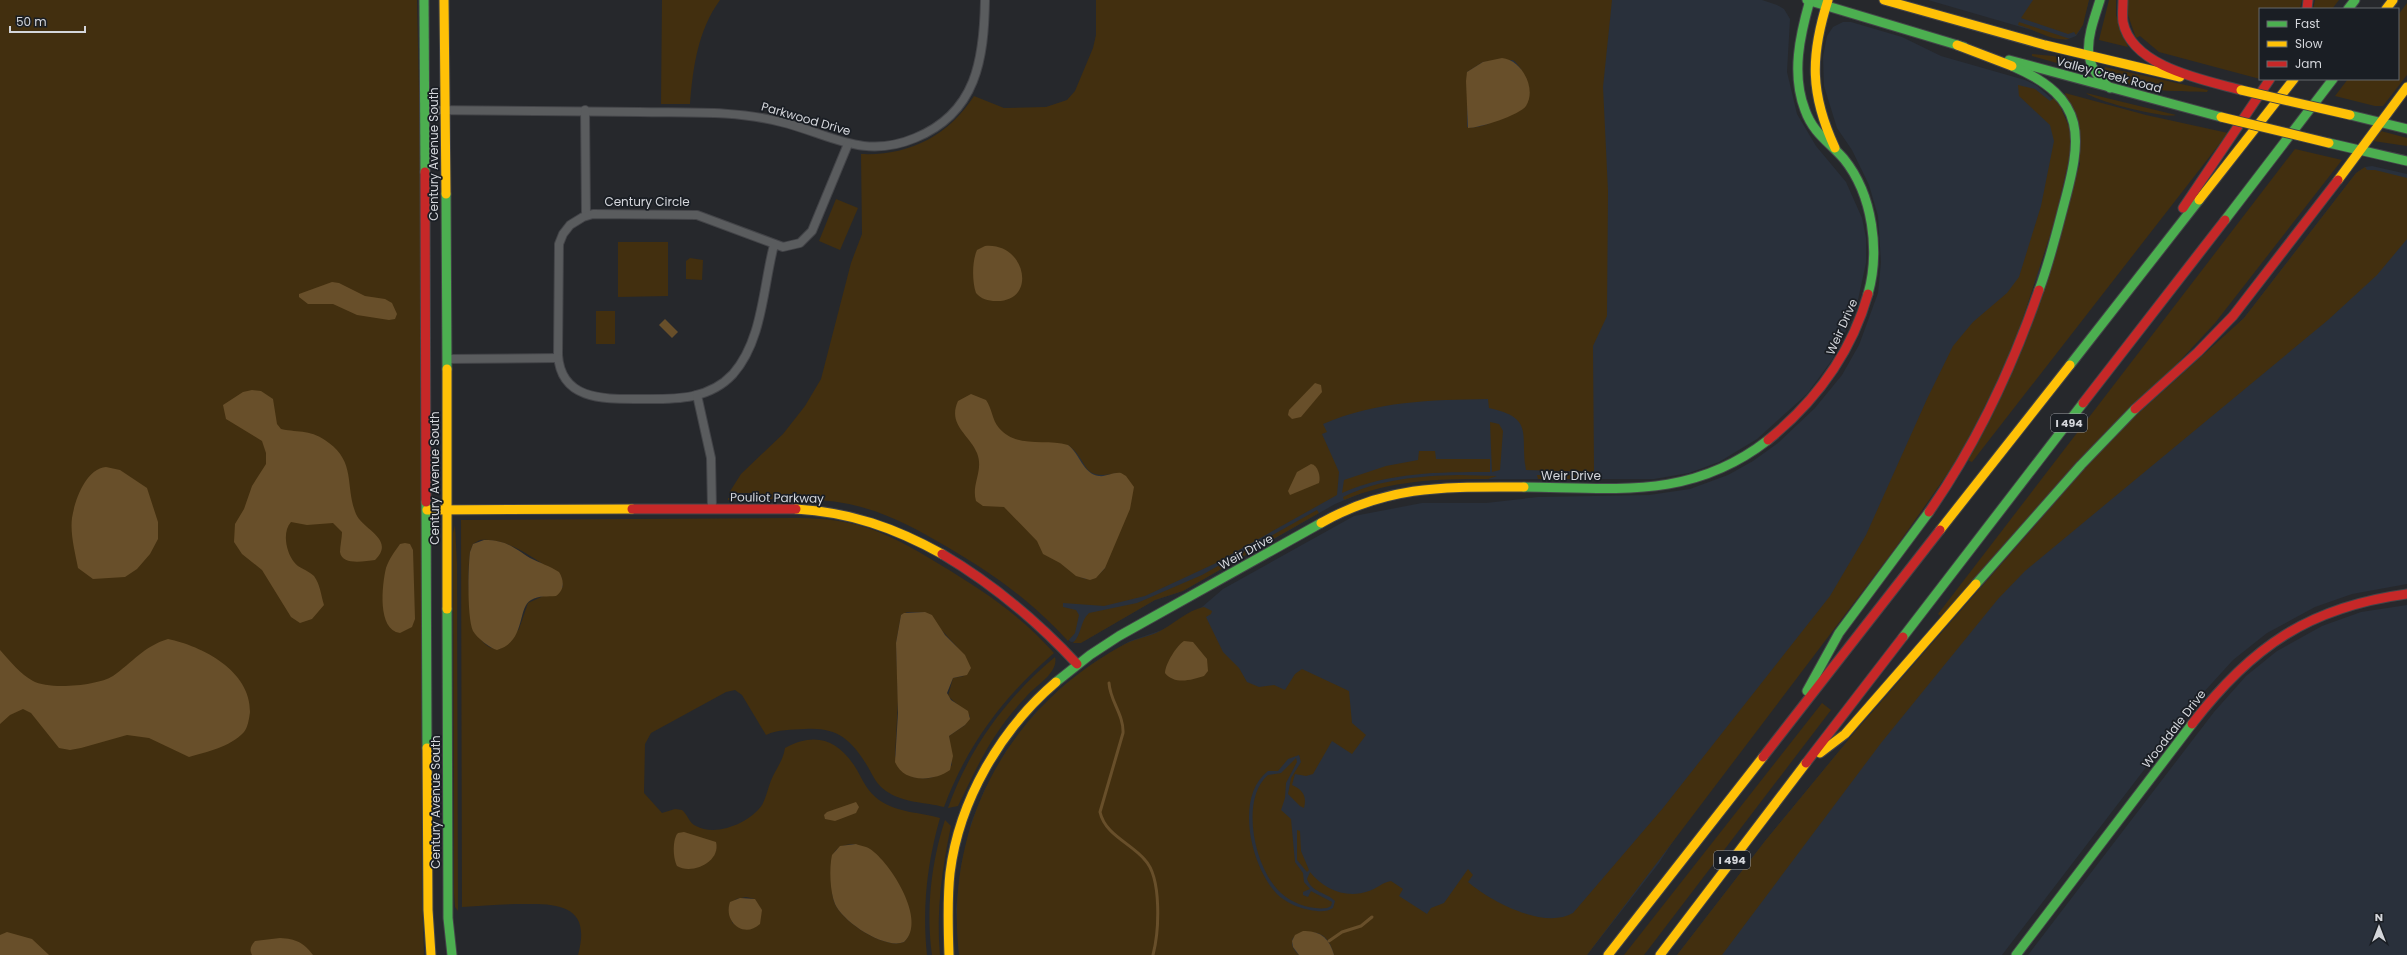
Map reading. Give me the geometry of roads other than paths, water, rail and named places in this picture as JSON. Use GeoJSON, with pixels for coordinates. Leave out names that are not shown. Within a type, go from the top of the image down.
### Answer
{"type":"FeatureCollection","features":[{"type":"Feature","properties":{"kind":"main road","name":"Century Avenue South"},"geometry":{"type":"LineString","coordinates":[[424,0],[426,110],[428,910],[431,955]]}},
{"type":"Feature","properties":{"kind":"main road","name":"Century Avenue South"},"geometry":{"type":"LineString","coordinates":[[444,0],[446,110],[448,894],[452,955]]}},
{"type":"Feature","properties":{"kind":"main road","name":"Valley Creek Road"},"geometry":{"type":"LineString","coordinates":[[1809,0],[1827,3],[1957,45],[2110,88],[2221,117],[2407,161]]}},
{"type":"Feature","properties":{"kind":"main road","name":"Weir Drive"},"geometry":{"type":"LineString","coordinates":[[950,955],[947,908],[951,867],[962,822],[974,789],[1000,744],[1021,715],[1042,693],[1077,664],[1113,641],[1338,513],[1375,498],[1403,491],[1431,488],[1668,485],[1715,473],[1753,452],[1798,415],[1827,382],[1853,337],[1870,292],[1874,252],[1870,216],[1858,184],[1848,164],[1839,153],[1824,142],[1811,122],[1799,86],[1798,44],[1809,0]]}},
{"type":"Feature","properties":{"kind":"main road","name":"Valley Creek Road"},"geometry":{"type":"LineString","coordinates":[[1884,0],[2088,56],[2407,129]]}},
{"type":"Feature","properties":{"kind":"main road"},"geometry":{"type":"LineString","coordinates":[[2100,0],[2089,40],[2088,56],[2094,75],[2110,88]]}},
{"type":"Feature","properties":{"kind":"main road"},"geometry":{"type":"LineString","coordinates":[[2122,0],[2122,17],[2127,34],[2137,49],[2146,56],[2166,67],[2241,90]]}},
{"type":"Feature","properties":{"kind":"main road"},"geometry":{"type":"LineString","coordinates":[[2349,8],[2355,0]]}},
{"type":"Feature","properties":{"kind":"main road"},"geometry":{"type":"LineString","coordinates":[[2387,8],[2393,0]]}},
{"type":"Feature","properties":{"kind":"main road","name":"Weir Drive"},"geometry":{"type":"LineString","coordinates":[[1827,3],[1814,50],[1813,76],[1822,115],[1839,153]]}},
{"type":"Feature","properties":{"kind":"main road"},"geometry":{"type":"LineString","coordinates":[[1787,727],[1836,638],[1917,530],[1980,430],[2024,335],[2048,268],[2060,220],[2077,146],[2076,129],[2069,111],[2056,93],[2039,80],[1957,45]]}},
{"type":"Feature","properties":{"kind":"main road"},"geometry":{"type":"LineString","coordinates":[[2118,304],[2269,80]]}},
{"type":"Feature","properties":{"kind":"main road","name":"I 494"},"geometry":{"type":"LineString","coordinates":[[1608,955],[2293,80]]}},
{"type":"Feature","properties":{"kind":"main road","name":"I 494"},"geometry":{"type":"LineString","coordinates":[[1660,955],[1804,765],[1884,664],[2332,80]]}},
{"type":"Feature","properties":{"kind":"main road"},"geometry":{"type":"LineString","coordinates":[[1804,765],[1845,734],[2095,450],[2143,401],[2225,325],[2361,150],[2407,87]]}},
{"type":"Feature","properties":{"kind":"main road","name":"Pouliot Parkway"},"geometry":{"type":"LineString","coordinates":[[427,510],[831,510],[861,516],[889,526],[931,548],[1002,592],[1034,619],[1077,664]]}},
{"type":"Feature","properties":{"kind":"main road","name":"Wooddale Drive"},"geometry":{"type":"LineString","coordinates":[[2016,955],[2203,710],[2222,686],[2247,661],[2291,630],[2326,613],[2359,602],[2407,594]]}},
{"type":"Feature","properties":{"kind":"street","name":"Parkwood Drive"},"geometry":{"type":"LineString","coordinates":[[426,110],[584,110],[746,115],[793,125],[848,144],[873,147],[903,143],[928,132],[953,112],[970,88],[980,63],[984,44],[985,0]]}},
{"type":"Feature","properties":{"kind":"street"},"geometry":{"type":"LineString","coordinates":[[584,110],[586,215],[570,225],[559,244],[558,358],[561,370],[567,381],[582,393],[595,398],[670,399],[697,395],[713,389],[727,379],[745,356],[753,337],[774,245]]}},
{"type":"Feature","properties":{"kind":"street","name":"Century Circle"},"geometry":{"type":"LineString","coordinates":[[586,215],[697,215],[774,245],[786,247],[796,245],[810,233],[848,144]]}},
{"type":"Feature","properties":{"kind":"street"},"geometry":{"type":"LineString","coordinates":[[447,359],[558,358]]}},
{"type":"Feature","properties":{"kind":"street"},"geometry":{"type":"LineString","coordinates":[[697,395],[711,458],[712,509]]}},
{"type":"Feature","properties":{"kind":"waterway"},"geometry":{"type":"LineString","coordinates":[[1109,683],[1110,690],[1123,726],[1123,733],[1100,812],[1107,827],[1139,854],[1150,868],[1157,892],[1158,906],[1157,933],[1153,955]]}},
{"type":"Feature","properties":{"kind":"waterway"},"geometry":{"type":"LineString","coordinates":[[1329,941],[1342,932],[1361,926],[1372,917]]}}]}
